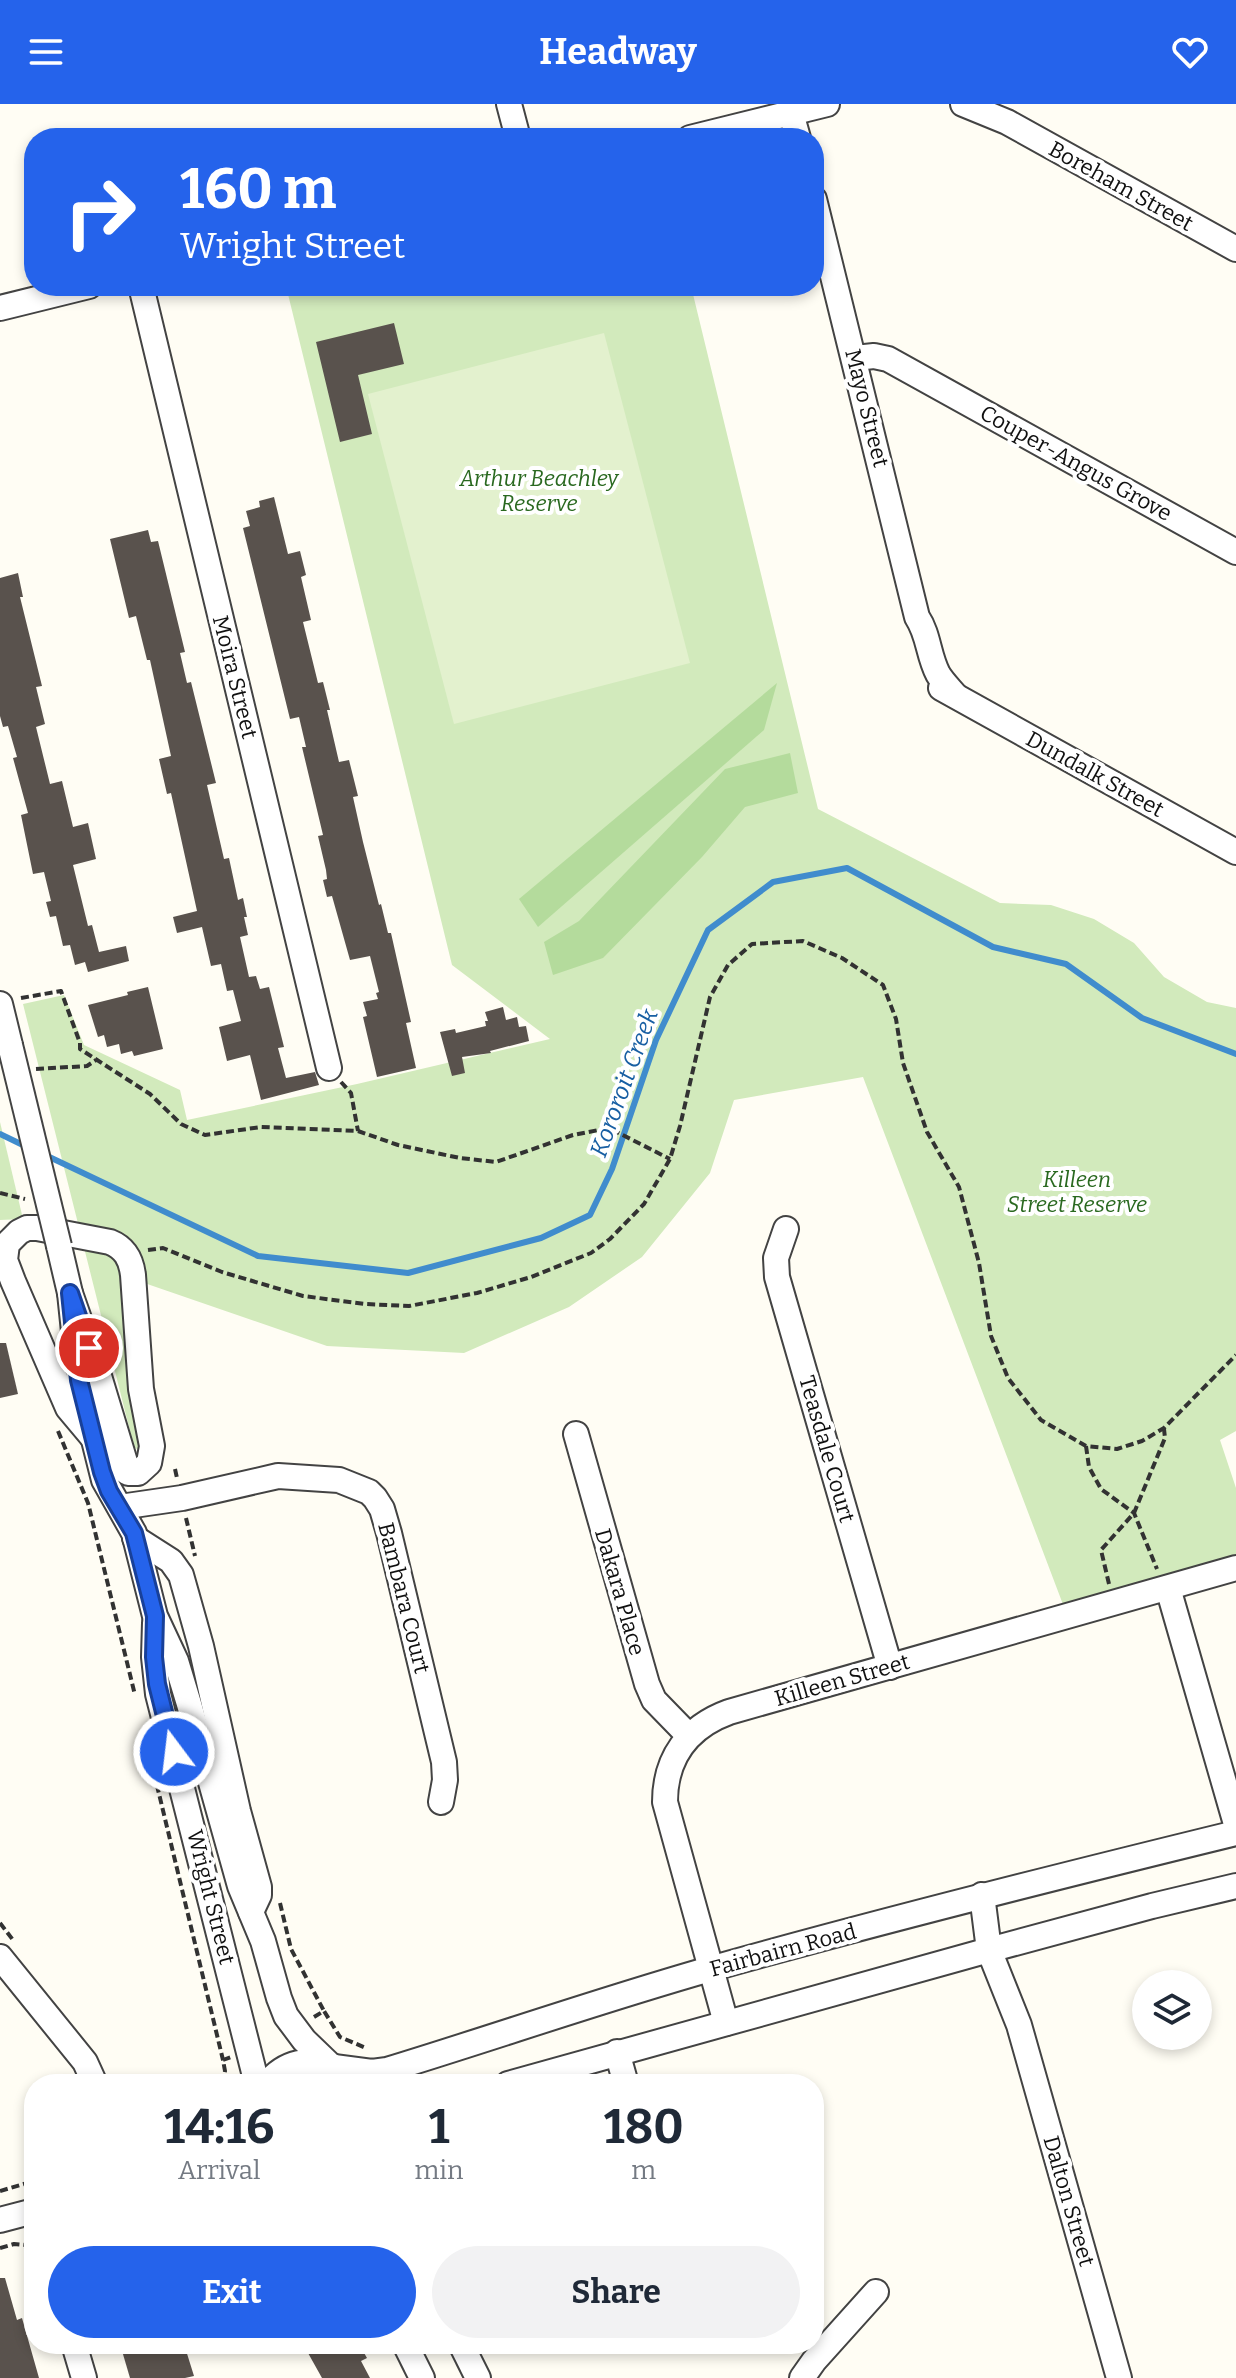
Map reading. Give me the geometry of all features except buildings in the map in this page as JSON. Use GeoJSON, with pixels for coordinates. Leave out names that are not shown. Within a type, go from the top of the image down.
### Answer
{"type":"FeatureCollection","features":[{"type":"Feature","properties":{"kind":"street"},"geometry":{"type":"LineString","coordinates":[[509,104],[515,128]]}},
{"type":"Feature","properties":{"kind":"street"},"geometry":{"type":"LineString","coordinates":[[730,128],[827,104]]}},
{"type":"Feature","properties":{"kind":"street","name":"Boreham Street"},"geometry":{"type":"LineString","coordinates":[[970,105],[1007,122],[1236,249]]}},
{"type":"Feature","properties":{"kind":"street"},"geometry":{"type":"LineString","coordinates":[[791,113],[795,128]]}},
{"type":"Feature","properties":{"kind":"street","name":"Mayo Street"},"geometry":{"type":"LineString","coordinates":[[824,238],[917,617],[926,630],[938,675],[955,695]]}},
{"type":"Feature","properties":{"kind":"street"},"geometry":{"type":"LineString","coordinates":[[0,308],[49,296]]}},
{"type":"Feature","properties":{"kind":"street","name":"Moira Street"},"geometry":{"type":"LineString","coordinates":[[143,296],[329,1068]]}},
{"type":"Feature","properties":{"kind":"street","name":"Couper-Angus Grove"},"geometry":{"type":"LineString","coordinates":[[857,368],[874,356],[888,359],[1236,552]]}},
{"type":"Feature","properties":{"kind":"street","name":"Dundalk Street"},"geometry":{"type":"LineString","coordinates":[[955,695],[1236,852]]}},
{"type":"Feature","properties":{"kind":"street","name":"Wright Street"},"geometry":{"type":"LineString","coordinates":[[5,1002],[10,1045],[70,1293],[128,1473],[128,1506],[155,1616],[185,1689],[237,1875],[263,1941],[286,2016],[304,2040],[344,2074]]}},
{"type":"Feature","properties":{"kind":"street","name":"Wright Street"},"geometry":{"type":"LineString","coordinates":[[94,1440],[64,1401],[6,1263],[5,1251],[9,1241],[27,1228],[106,1240],[122,1249],[129,1259],[133,1275],[141,1389],[152,1455],[147,1466],[138,1473],[128,1473]]}},
{"type":"Feature","properties":{"kind":"street","name":"Teasdale Court"},"geometry":{"type":"LineString","coordinates":[[786,1229],[776,1258],[777,1277],[890,1667]]}},
{"type":"Feature","properties":{"kind":"street","name":"Wright Street"},"geometry":{"type":"LineString","coordinates":[[70,1293],[79,1380],[104,1480],[128,1506]]}},
{"type":"Feature","properties":{"kind":"street","name":"Dakara Place"},"geometry":{"type":"LineString","coordinates":[[576,1434],[647,1684],[654,1700],[689,1736]]}},
{"type":"Feature","properties":{"kind":"street"},"geometry":{"type":"LineString","coordinates":[[94,1440],[115,1464],[128,1473]]}},
{"type":"Feature","properties":{"kind":"street","name":"Bambara Court"},"geometry":{"type":"LineString","coordinates":[[128,1506],[182,1498],[278,1476],[339,1480],[369,1492],[382,1509],[389,1533],[444,1762],[441,1802]]}},
{"type":"Feature","properties":{"kind":"street","name":"Bambara Court"},"geometry":{"type":"LineString","coordinates":[[135,1536],[158,1512],[182,1498]]}},
{"type":"Feature","properties":{"kind":"street","name":"Wright Street"},"geometry":{"type":"LineString","coordinates":[[135,1536],[173,1563],[185,1586],[259,1887],[259,1895],[251,1912]]}},
{"type":"Feature","properties":{"kind":"street","name":"Killeen Street"},"geometry":{"type":"LineString","coordinates":[[726,2023],[665,1802],[670,1766],[681,1744],[689,1736],[707,1721],[729,1712],[1236,1568]]}},
{"type":"Feature","properties":{"kind":"street"},"geometry":{"type":"LineString","coordinates":[[1168,1588],[1236,1824]]}},
{"type":"Feature","properties":{"kind":"street","name":"Wright Street"},"geometry":{"type":"LineString","coordinates":[[155,1616],[154,1657],[158,1694],[255,2074]]}},
{"type":"Feature","properties":{"kind":"street","name":"Fairbairn Road"},"geometry":{"type":"LineString","coordinates":[[276,2074],[292,2065],[314,2061],[372,2072],[387,2070],[710,1969],[982,1895],[1236,1833]]}},
{"type":"Feature","properties":{"kind":"street"},"geometry":{"type":"LineString","coordinates":[[542,2074],[1152,1906],[1236,1886]]}},
{"type":"Feature","properties":{"kind":"street","name":"Dalton Street"},"geometry":{"type":"LineString","coordinates":[[982,1895],[1119,2378]]}},
{"type":"Feature","properties":{"kind":"street"},"geometry":{"type":"LineString","coordinates":[[0,1957],[85,2062],[90,2074]]}},
{"type":"Feature","properties":{"kind":"street"},"geometry":{"type":"LineString","coordinates":[[617,2052],[623,2074]]}},
{"type":"Feature","properties":{"kind":"street"},"geometry":{"type":"LineString","coordinates":[[0,2220],[24,2223]]}},
{"type":"Feature","properties":{"kind":"street"},"geometry":{"type":"LineString","coordinates":[[824,2350],[876,2292]]}},
{"type":"Feature","properties":{"kind":"street"},"geometry":{"type":"LineString","coordinates":[[77,2354],[84,2378]]}},
{"type":"Feature","properties":{"kind":"street"},"geometry":{"type":"LineString","coordinates":[[410,2354],[422,2378]]}},
{"type":"Feature","properties":{"kind":"street"},"geometry":{"type":"LineString","coordinates":[[466,2354],[478,2378]]}},
{"type":"Feature","properties":{"kind":"street"},"geometry":{"type":"LineString","coordinates":[[802,2378],[820,2354]]}},
{"type":"Feature","properties":{"kind":"path"},"geometry":{"type":"LineString","coordinates":[[141,1245],[146,1250],[163,1248],[222,1272],[303,1296],[409,1306],[477,1293],[531,1277],[591,1253],[610,1239],[644,1204],[670,1159],[710,997],[728,965],[752,944],[803,941],[842,958],[883,985],[896,1019],[903,1063],[927,1132],[959,1187],[979,1263],[991,1336],[1008,1378],[1041,1420],[1086,1446],[1117,1449],[1142,1441],[1164,1428],[1236,1355]]}},
{"type":"Feature","properties":{"kind":"path"},"geometry":{"type":"LineString","coordinates":[[5,1002],[61,991],[80,1049],[150,1094],[181,1124],[205,1135],[261,1127],[358,1131],[398,1145],[496,1162],[573,1135],[609,1128],[670,1159]]}},
{"type":"Feature","properties":{"kind":"path"},"geometry":{"type":"LineString","coordinates":[[28,1069],[87,1066],[96,1060]]}},
{"type":"Feature","properties":{"kind":"path"},"geometry":{"type":"LineString","coordinates":[[329,1068],[351,1093],[358,1131]]}},
{"type":"Feature","properties":{"kind":"path"},"geometry":{"type":"LineString","coordinates":[[0,1193],[25,1199]]}},
{"type":"Feature","properties":{"kind":"path"},"geometry":{"type":"LineString","coordinates":[[57,1427],[88,1503],[137,1704]]}},
{"type":"Feature","properties":{"kind":"path"},"geometry":{"type":"LineString","coordinates":[[1113,1602],[1101,1550],[1134,1513],[1165,1438],[1164,1428]]}},
{"type":"Feature","properties":{"kind":"path"},"geometry":{"type":"LineString","coordinates":[[1086,1446],[1089,1467],[1101,1489],[1134,1513],[1168,1588]]}},
{"type":"Feature","properties":{"kind":"path"},"geometry":{"type":"LineString","coordinates":[[152,1766],[223,2060]]}},
{"type":"Feature","properties":{"kind":"path"},"geometry":{"type":"LineString","coordinates":[[0,2191],[24,2184]]}},
{"type":"Feature","properties":{"kind":"path"},"geometry":{"type":"LineString","coordinates":[[0,2248],[14,2244],[24,2232]]}},
{"type":"Feature","properties":{"kind":"green space"},"geometry":{"type":"Polygon","coordinates":[[[288,296],[693,296],[818,809],[1000,903],[1051,905],[1094,919],[1134,943],[1164,977],[1207,1002],[1236,1008],[1236,1431],[1220,1440],[1236,1488],[1236,1554],[1067,1615],[863,1077],[734,1100],[710,1173],[642,1257],[569,1307],[464,1353],[327,1346],[124,1276],[141,1452],[134,1447],[23,1004],[64,995],[84,1045],[180,1090],[187,1120],[550,1039],[452,965],[288,296]]]}},
{"type":"Feature","properties":{"kind":"green space","name":"Arthur Beachley Reserve"},"geometry":{"type":"Polygon","coordinates":[[[604,333],[690,663],[454,724],[368,394],[604,333]]]}},
{"type":"Feature","properties":{"kind":"green space"},"geometry":{"type":"Polygon","coordinates":[[[777,683],[764,730],[538,927],[519,899],[777,683]]]}},
{"type":"Feature","properties":{"kind":"green space"},"geometry":{"type":"Polygon","coordinates":[[[790,753],[798,793],[745,807],[702,857],[603,958],[553,975],[544,942],[579,921],[725,769],[790,753]]]}},
{"type":"Feature","properties":{"kind":"green space"},"geometry":{"type":"Polygon","coordinates":[[[0,1122],[23,1219],[0,1220],[0,1122]]]}},
{"type":"Feature","properties":{"kind":"waterway","name":"Kororoit Creek"},"geometry":{"type":"LineString","coordinates":[[43,1154],[258,1256],[408,1273],[541,1238],[590,1215],[612,1169],[656,1040],[708,930],[773,882],[847,868],[993,947],[1066,964],[1142,1018],[1236,1054]]}},
{"type":"Feature","properties":{"kind":"waterway","name":"Kororoit Creek"},"geometry":{"type":"LineString","coordinates":[[0,1134],[29,1148]]}},
{"type":"Feature","properties":{"kind":"route"},"geometry":{"type":"LineString","coordinates":[[89,1348],[70,1293],[85,1408],[104,1480],[134,1533],[155,1616],[154,1657],[158,1694],[174,1752]]}},
{"type":"Feature","properties":{"kind":"park label","name":"Killeen Street Reserve"},"geometry":{"type":"Point","coordinates":[1077,1192]}}]}
